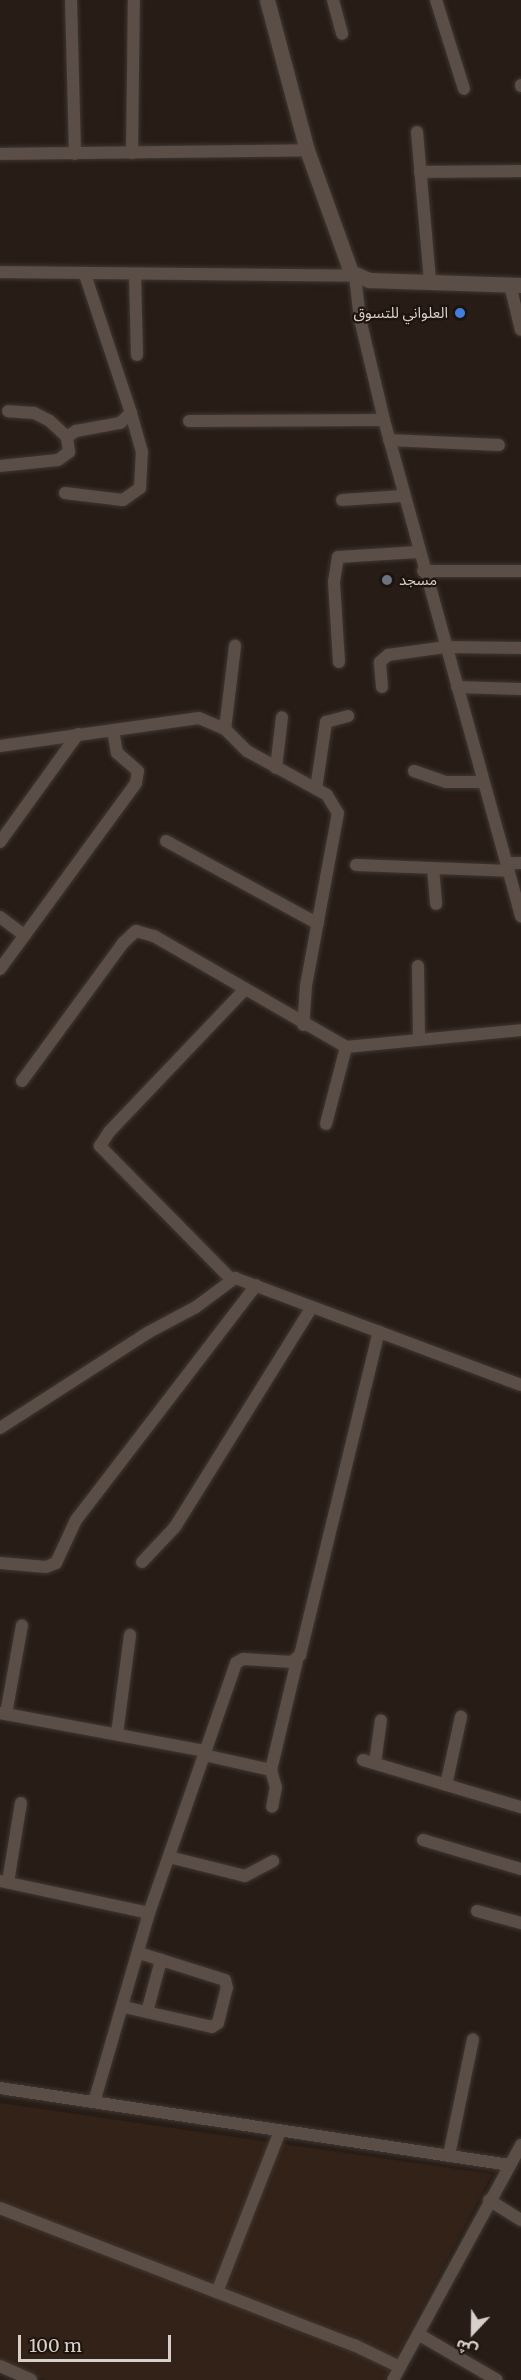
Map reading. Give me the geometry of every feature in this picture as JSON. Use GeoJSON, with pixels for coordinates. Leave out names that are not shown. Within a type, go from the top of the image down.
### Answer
{"type":"FeatureCollection","features":[{"type":"Feature","properties":{"kind":"street"},"geometry":{"type":"LineString","coordinates":[[71,0],[75,154]]}},
{"type":"Feature","properties":{"kind":"street"},"geometry":{"type":"LineString","coordinates":[[132,153],[134,0]]}},
{"type":"Feature","properties":{"kind":"street"},"geometry":{"type":"LineString","coordinates":[[267,0],[307,150],[347,267],[355,276],[360,319],[389,441],[423,571],[521,916]]}},
{"type":"Feature","properties":{"kind":"street"},"geometry":{"type":"LineString","coordinates":[[333,0],[342,34]]}},
{"type":"Feature","properties":{"kind":"street"},"geometry":{"type":"LineString","coordinates":[[436,0],[464,89]]}},
{"type":"Feature","properties":{"kind":"street"},"geometry":{"type":"LineString","coordinates":[[417,132],[430,282]]}},
{"type":"Feature","properties":{"kind":"street"},"geometry":{"type":"LineString","coordinates":[[0,154],[307,150]]}},
{"type":"Feature","properties":{"kind":"street"},"geometry":{"type":"LineString","coordinates":[[420,172],[521,171]]}},
{"type":"Feature","properties":{"kind":"street"},"geometry":{"type":"LineString","coordinates":[[0,272],[86,275],[355,276],[369,280],[515,285],[521,330]]}},
{"type":"Feature","properties":{"kind":"street"},"geometry":{"type":"LineString","coordinates":[[135,274],[137,355]]}},
{"type":"Feature","properties":{"kind":"street"},"geometry":{"type":"LineString","coordinates":[[65,493],[123,500],[140,488],[142,452],[86,275]]}},
{"type":"Feature","properties":{"kind":"street"},"geometry":{"type":"LineString","coordinates":[[0,466],[64,459],[69,452],[67,437],[34,414],[8,411]]}},
{"type":"Feature","properties":{"kind":"street"},"geometry":{"type":"LineString","coordinates":[[67,437],[76,431],[120,423],[131,413]]}},
{"type":"Feature","properties":{"kind":"street"},"geometry":{"type":"LineString","coordinates":[[189,421],[384,420]]}},
{"type":"Feature","properties":{"kind":"street"},"geometry":{"type":"LineString","coordinates":[[389,441],[499,445]]}},
{"type":"Feature","properties":{"kind":"street"},"geometry":{"type":"LineString","coordinates":[[342,500],[404,496]]}},
{"type":"Feature","properties":{"kind":"street"},"geometry":{"type":"LineString","coordinates":[[339,662],[334,582],[338,557],[418,552]]}},
{"type":"Feature","properties":{"kind":"street"},"geometry":{"type":"LineString","coordinates":[[423,571],[521,571]]}},
{"type":"Feature","properties":{"kind":"street"},"geometry":{"type":"LineString","coordinates":[[225,729],[235,646]]}},
{"type":"Feature","properties":{"kind":"street"},"geometry":{"type":"LineString","coordinates":[[382,687],[380,662],[384,656],[446,646],[521,648]]}},
{"type":"Feature","properties":{"kind":"street"},"geometry":{"type":"LineString","coordinates":[[457,687],[521,689]]}},
{"type":"Feature","properties":{"kind":"street"},"geometry":{"type":"LineString","coordinates":[[316,789],[326,722],[348,716]]}},
{"type":"Feature","properties":{"kind":"street"},"geometry":{"type":"LineString","coordinates":[[276,768],[282,717]]}},
{"type":"Feature","properties":{"kind":"street"},"geometry":{"type":"LineString","coordinates":[[0,746],[199,718],[225,729],[247,751],[333,800],[338,813],[303,1025]]}},
{"type":"Feature","properties":{"kind":"street"},"geometry":{"type":"LineString","coordinates":[[0,969],[138,777],[135,767],[117,753],[113,730]]}},
{"type":"Feature","properties":{"kind":"street"},"geometry":{"type":"LineString","coordinates":[[0,842],[78,734]]}},
{"type":"Feature","properties":{"kind":"street"},"geometry":{"type":"LineString","coordinates":[[414,771],[446,782],[482,782]]}},
{"type":"Feature","properties":{"kind":"street"},"geometry":{"type":"LineString","coordinates":[[166,842],[318,924]]}},
{"type":"Feature","properties":{"kind":"street"},"geometry":{"type":"LineString","coordinates":[[356,865],[433,868],[508,867],[521,863]]}},
{"type":"Feature","properties":{"kind":"street"},"geometry":{"type":"LineString","coordinates":[[433,868],[436,904]]}},
{"type":"Feature","properties":{"kind":"street"},"geometry":{"type":"LineString","coordinates":[[0,917],[24,935]]}},
{"type":"Feature","properties":{"kind":"street"},"geometry":{"type":"LineString","coordinates":[[22,1081],[123,943],[136,931],[154,936],[303,1025],[346,1047],[420,1038],[521,1030]]}},
{"type":"Feature","properties":{"kind":"street"},"geometry":{"type":"LineString","coordinates":[[418,966],[420,1038]]}},
{"type":"Feature","properties":{"kind":"street"},"geometry":{"type":"LineString","coordinates":[[244,990],[100,1146],[231,1279],[256,1285],[521,1385]]}},
{"type":"Feature","properties":{"kind":"street"},"geometry":{"type":"LineString","coordinates":[[326,1124],[346,1047]]}},
{"type":"Feature","properties":{"kind":"street"},"geometry":{"type":"LineString","coordinates":[[0,1428],[148,1332],[196,1307],[231,1279]]}},
{"type":"Feature","properties":{"kind":"street"},"geometry":{"type":"LineString","coordinates":[[0,1563],[46,1567],[56,1563],[76,1520],[256,1285]]}},
{"type":"Feature","properties":{"kind":"street"},"geometry":{"type":"LineString","coordinates":[[142,1562],[175,1527],[312,1306]]}},
{"type":"Feature","properties":{"kind":"street"},"geometry":{"type":"LineString","coordinates":[[272,1807],[276,1787],[271,1770],[380,1332]]}},
{"type":"Feature","properties":{"kind":"street"},"geometry":{"type":"LineString","coordinates":[[22,1625],[3,1713],[117,1734],[271,1770]]}},
{"type":"Feature","properties":{"kind":"street"},"geometry":{"type":"LineString","coordinates":[[117,1734],[130,1635]]}},
{"type":"Feature","properties":{"kind":"street"},"geometry":{"type":"LineString","coordinates":[[95,2099],[124,2007],[149,1913],[239,1660],[297,1661]]}},
{"type":"Feature","properties":{"kind":"street"},"geometry":{"type":"LineString","coordinates":[[446,1785],[461,1717]]}},
{"type":"Feature","properties":{"kind":"street"},"geometry":{"type":"LineString","coordinates":[[381,1720],[369,1762],[520,1805]]}},
{"type":"Feature","properties":{"kind":"street"},"geometry":{"type":"LineString","coordinates":[[21,1803],[4,1881],[149,1913]]}},
{"type":"Feature","properties":{"kind":"street"},"geometry":{"type":"LineString","coordinates":[[423,1840],[521,1869]]}},
{"type":"Feature","properties":{"kind":"street"},"geometry":{"type":"LineString","coordinates":[[169,1857],[245,1876],[273,1861]]}},
{"type":"Feature","properties":{"kind":"street"},"geometry":{"type":"LineString","coordinates":[[477,1911],[521,1923]]}},
{"type":"Feature","properties":{"kind":"street"},"geometry":{"type":"LineString","coordinates":[[124,2007],[212,2027],[218,2023],[227,1988],[225,1980],[139,1953]]}},
{"type":"Feature","properties":{"kind":"street"},"geometry":{"type":"LineString","coordinates":[[147,2012],[161,1960]]}},
{"type":"Feature","properties":{"kind":"street"},"geometry":{"type":"LineString","coordinates":[[449,2155],[473,2039]]}},
{"type":"Feature","properties":{"kind":"street"},"geometry":{"type":"LineString","coordinates":[[0,2088],[95,2099],[510,2164]]}},
{"type":"Feature","properties":{"kind":"street"},"geometry":{"type":"LineString","coordinates":[[217,2292],[278,2136]]}},
{"type":"Feature","properties":{"kind":"street"},"geometry":{"type":"LineString","coordinates":[[393,2380],[521,2145]]}},
{"type":"Feature","properties":{"kind":"street"},"geometry":{"type":"LineString","coordinates":[[489,2200],[521,2220]]}},
{"type":"Feature","properties":{"kind":"street"},"geometry":{"type":"LineString","coordinates":[[0,2208],[354,2345],[400,2367]]}},
{"type":"Feature","properties":{"kind":"street"},"geometry":{"type":"LineString","coordinates":[[418,2334],[498,2380]]}},
{"type":"Feature","properties":{"kind":"street"},"geometry":{"type":"LineString","coordinates":[[0,2366],[25,2379]]}},
{"type":"Feature","properties":{"kind":"shaded area"},"geometry":{"type":"Polygon","coordinates":[[[0,2103],[492,2174],[384,2380],[45,2380],[0,2365],[0,2103]]]}},
{"type":"Feature","properties":{"kind":"place","name":"العلواني للتسوق"},"geometry":{"type":"Point","coordinates":[460,313]}},
{"type":"Feature","properties":{"kind":"place","name":"مسجد"},"geometry":{"type":"Point","coordinates":[387,580]}}]}
